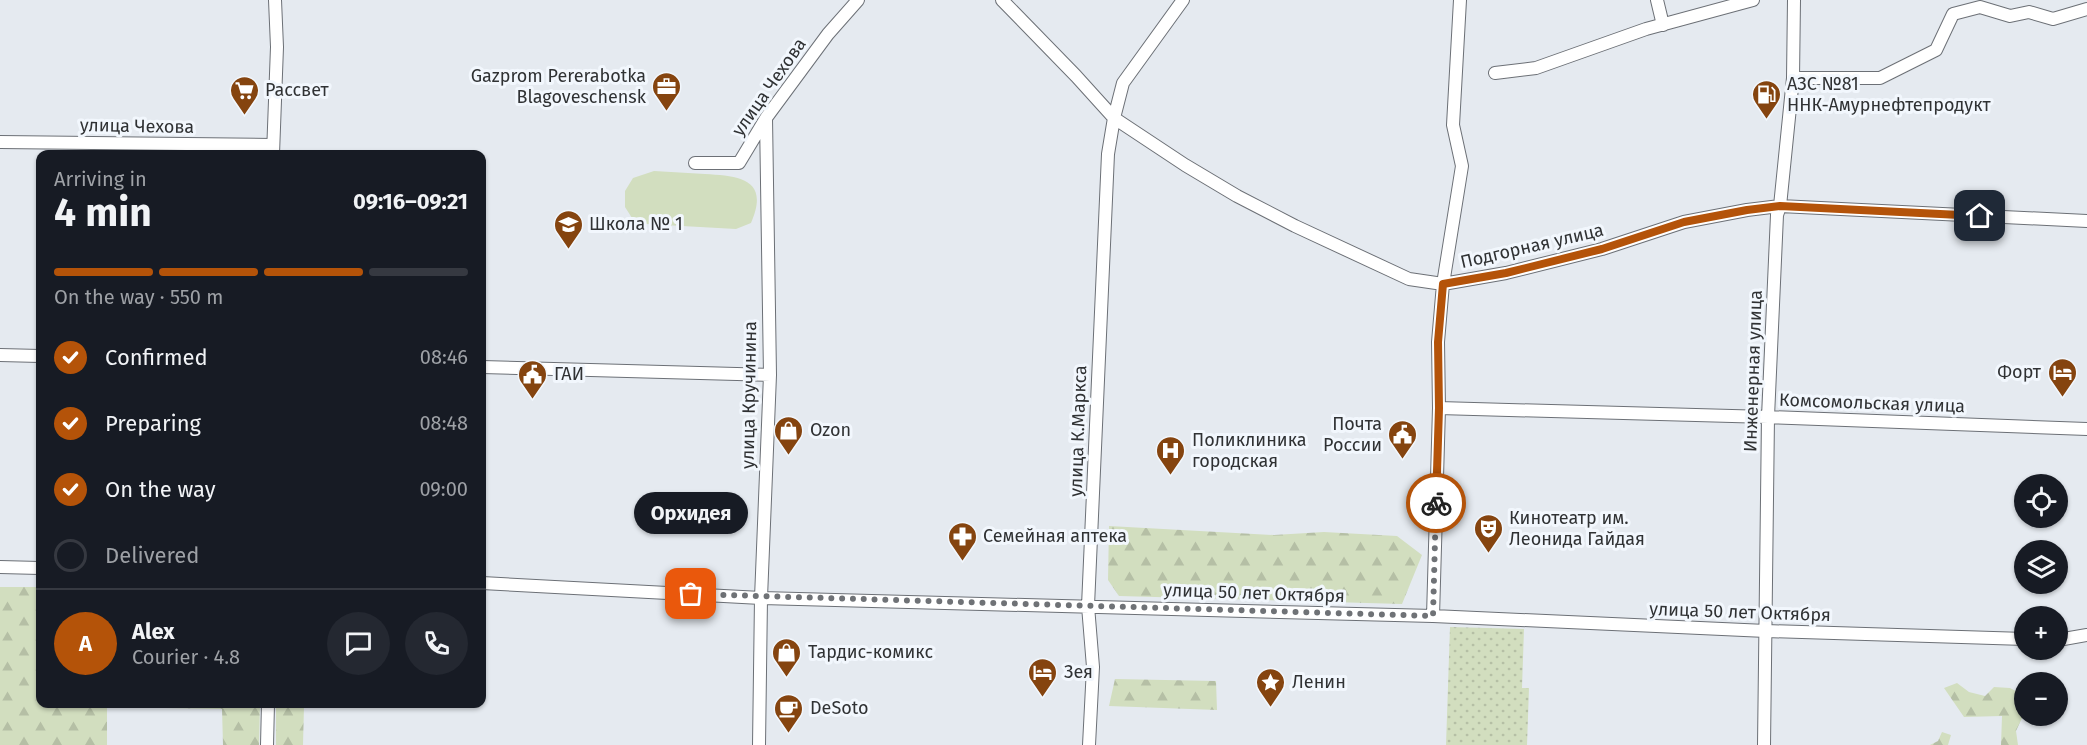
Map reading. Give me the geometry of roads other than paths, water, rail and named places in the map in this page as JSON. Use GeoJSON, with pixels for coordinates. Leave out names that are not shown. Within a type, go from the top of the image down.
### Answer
{"type":"FeatureCollection","features":[{"type":"Feature","properties":{"kind":"street"},"geometry":{"type":"LineString","coordinates":[[273,150],[277,47],[275,0]]}},
{"type":"Feature","properties":{"kind":"street","name":"улица Чехова"},"geometry":{"type":"LineString","coordinates":[[695,163],[739,164],[766,117],[828,34],[858,0]]}},
{"type":"Feature","properties":{"kind":"street","name":"Подгорная улица"},"geometry":{"type":"LineString","coordinates":[[1002,0],[1114,118],[1237,196],[1295,226],[1409,279],[1443,284],[1517,271],[1602,249],[1684,222],[1780,206],[2087,220]]}},
{"type":"Feature","properties":{"kind":"street","name":"улица К.Маркса"},"geometry":{"type":"LineString","coordinates":[[1089,745],[1093,667],[1088,606],[1108,154],[1123,83],[1183,0]]}},
{"type":"Feature","properties":{"kind":"street"},"geometry":{"type":"LineString","coordinates":[[1433,616],[1439,408],[1438,342],[1443,284],[1462,166],[1453,125],[1460,0]]}},
{"type":"Feature","properties":{"kind":"street"},"geometry":{"type":"LineString","coordinates":[[1657,0],[1663,25]]}},
{"type":"Feature","properties":{"kind":"street"},"geometry":{"type":"LineString","coordinates":[[1495,73],[1536,68],[1663,25],[1753,0]]}},
{"type":"Feature","properties":{"kind":"street","name":"Инженерная улица"},"geometry":{"type":"LineString","coordinates":[[1764,745],[1768,417],[1777,215],[1780,206],[1793,78],[1794,0]]}},
{"type":"Feature","properties":{"kind":"street"},"geometry":{"type":"LineString","coordinates":[[1793,78],[1880,78],[1936,50],[1953,14],[1980,7],[2010,16],[2029,12],[2053,18],[2087,9]]}},
{"type":"Feature","properties":{"kind":"street","name":"улица Кручинина"},"geometry":{"type":"LineString","coordinates":[[759,745],[761,598],[770,375],[766,117]]}},
{"type":"Feature","properties":{"kind":"street","name":"улица Чехова"},"geometry":{"type":"LineString","coordinates":[[0,142],[273,150]]}},
{"type":"Feature","properties":{"kind":"street"},"geometry":{"type":"LineString","coordinates":[[0,356],[36,356]]}},
{"type":"Feature","properties":{"kind":"street"},"geometry":{"type":"LineString","coordinates":[[486,367],[770,375]]}},
{"type":"Feature","properties":{"kind":"street","name":"Комсомольская улица"},"geometry":{"type":"LineString","coordinates":[[1439,408],[2087,429]]}},
{"type":"Feature","properties":{"kind":"street"},"geometry":{"type":"LineString","coordinates":[[0,567],[36,568]]}},
{"type":"Feature","properties":{"kind":"street","name":"улица 50 лет Октября"},"geometry":{"type":"LineString","coordinates":[[486,584],[761,598],[1433,616],[1766,631],[2014,639]]}},
{"type":"Feature","properties":{"kind":"street"},"geometry":{"type":"LineString","coordinates":[[2068,639],[2087,634]]}},
{"type":"Feature","properties":{"kind":"street"},"geometry":{"type":"LineString","coordinates":[[267,745],[268,708]]}},
{"type":"Feature","properties":{"kind":"place","name":"Gazprom Pererabotka Blagoveschensk"},"geometry":{"type":"Point","coordinates":[667,112]}},
{"type":"Feature","properties":{"kind":"place","name":"Рассвет"},"geometry":{"type":"Point","coordinates":[244,116]}},
{"type":"Feature","properties":{"kind":"place","name":"АЗС №81 ННК-Амурнефтепродукт"},"geometry":{"type":"Point","coordinates":[1766,120]}},
{"type":"Feature","properties":{"kind":"place","name":"Школа № 1"},"geometry":{"type":"Point","coordinates":[568,250]}},
{"type":"Feature","properties":{"kind":"place","name":"Форт"},"geometry":{"type":"Point","coordinates":[2062,398]}},
{"type":"Feature","properties":{"kind":"place","name":"ГАИ"},"geometry":{"type":"Point","coordinates":[533,400]}},
{"type":"Feature","properties":{"kind":"place","name":"Ozon"},"geometry":{"type":"Point","coordinates":[789,456]}},
{"type":"Feature","properties":{"kind":"place","name":"Почта России"},"geometry":{"type":"Point","coordinates":[1403,460]}},
{"type":"Feature","properties":{"kind":"place","name":"Поликлиника городская"},"geometry":{"type":"Point","coordinates":[1171,476]}},
{"type":"Feature","properties":{"kind":"place","name":"Кинотеатр им. Леонида Гайдая"},"geometry":{"type":"Point","coordinates":[1488,554]}},
{"type":"Feature","properties":{"kind":"place","name":"Семейная аптека"},"geometry":{"type":"Point","coordinates":[962,562]}},
{"type":"Feature","properties":{"kind":"place","name":"Орхидея"},"geometry":{"type":"Point","coordinates":[691,594]}},
{"type":"Feature","properties":{"kind":"place","name":"Тардис-комикс"},"geometry":{"type":"Point","coordinates":[787,678]}},
{"type":"Feature","properties":{"kind":"place","name":"Зея"},"geometry":{"type":"Point","coordinates":[1043,698]}},
{"type":"Feature","properties":{"kind":"place","name":"Ленин"},"geometry":{"type":"Point","coordinates":[1271,708]}},
{"type":"Feature","properties":{"kind":"place","name":"DeSoto"},"geometry":{"type":"Point","coordinates":[789,734]}}]}
